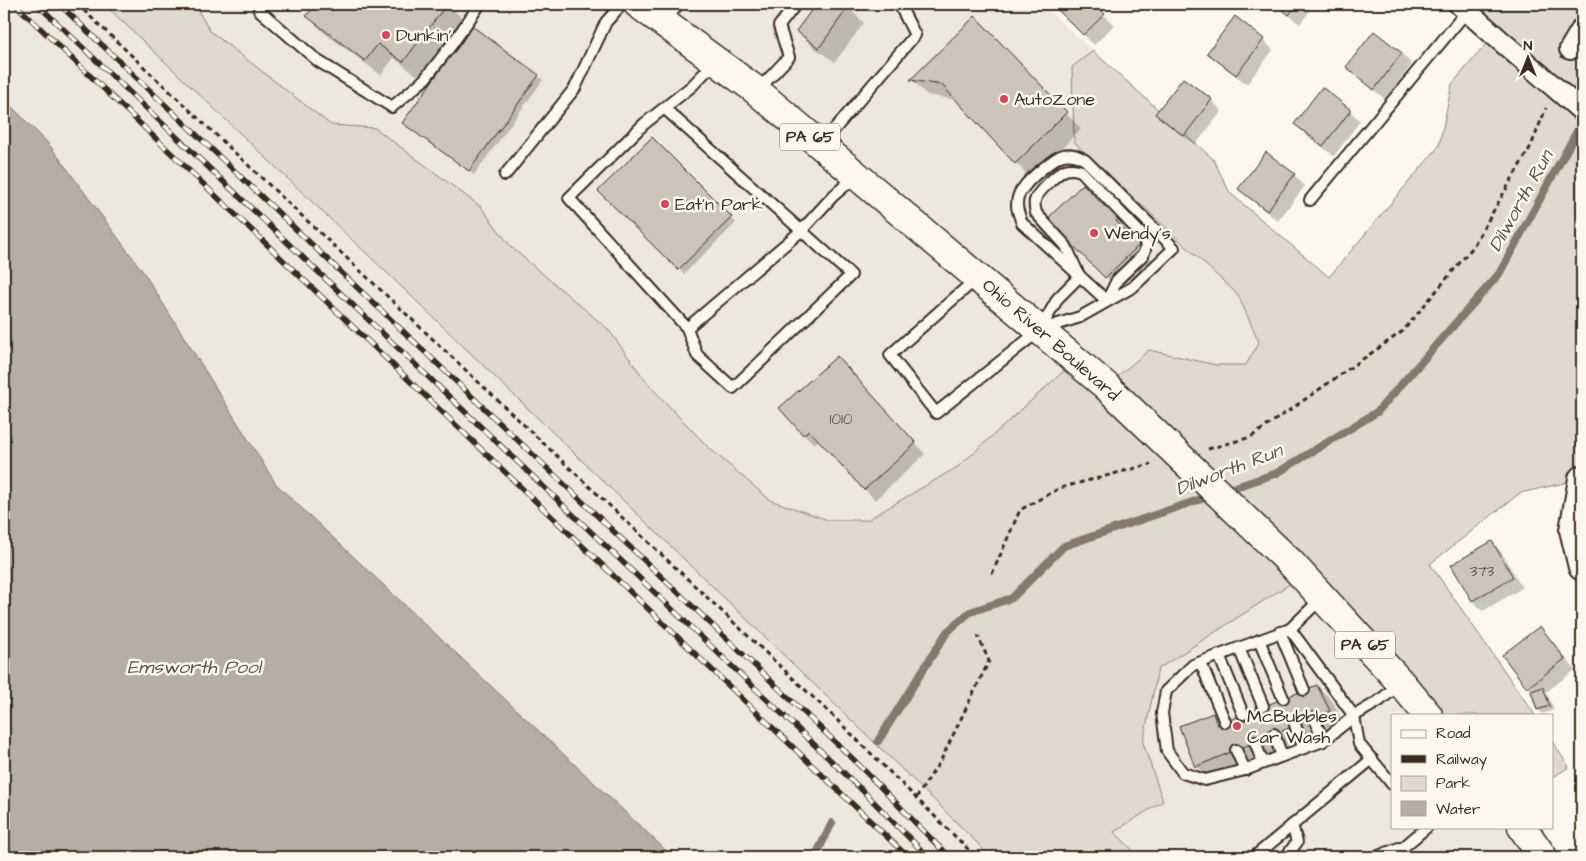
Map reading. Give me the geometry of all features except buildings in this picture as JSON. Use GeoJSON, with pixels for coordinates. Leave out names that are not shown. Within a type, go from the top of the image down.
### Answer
{"type":"FeatureCollection","features":[{"type":"Feature","properties":{"kind":"highway","name":"Ohio River Boulevard"},"geometry":{"type":"LineString","coordinates":[[638,4],[671,13],[716,61],[821,146],[1106,386],[1290,562],[1427,714]]}},
{"type":"Feature","properties":{"kind":"street"},"geometry":{"type":"LineString","coordinates":[[1463,7],[1582,111]]}},
{"type":"Feature","properties":{"kind":"street"},"geometry":{"type":"LineString","coordinates":[[1570,49],[1582,29]]}},
{"type":"Feature","properties":{"kind":"street"},"geometry":{"type":"LineString","coordinates":[[1582,479],[1573,530],[1582,567]]}},
{"type":"Feature","properties":{"kind":"lane"},"geometry":{"type":"LineString","coordinates":[[263,4],[259,10],[318,61],[392,107],[424,80],[480,4]]}},
{"type":"Feature","properties":{"kind":"lane"},"geometry":{"type":"LineString","coordinates":[[505,175],[575,88],[606,22],[622,4]]}},
{"type":"Feature","properties":{"kind":"lane"},"geometry":{"type":"LineString","coordinates":[[756,92],[789,57],[779,26],[796,4]]}},
{"type":"Feature","properties":{"kind":"lane"},"geometry":{"type":"LineString","coordinates":[[821,146],[915,34],[899,4]]}},
{"type":"Feature","properties":{"kind":"lane"},"geometry":{"type":"LineString","coordinates":[[1310,200],[1463,7]]}},
{"type":"Feature","properties":{"kind":"lane"},"geometry":{"type":"LineString","coordinates":[[664,108],[851,275],[732,388],[697,355],[687,328],[569,198],[644,124],[664,108],[692,86],[716,61]]}},
{"type":"Feature","properties":{"kind":"lane"},"geometry":{"type":"LineString","coordinates":[[977,277],[890,355],[936,413],[1040,330],[1080,318],[1133,287],[1174,248],[1085,160],[1070,154],[1061,155],[1024,186],[1019,194],[1018,214],[1022,223],[1108,301]]}},
{"type":"Feature","properties":{"kind":"lane"},"geometry":{"type":"LineString","coordinates":[[1080,276],[1066,246],[1036,213],[1034,207],[1037,195],[1060,173],[1070,168],[1081,171],[1142,235],[1146,243],[1143,255],[1117,280],[1108,301]]}},
{"type":"Feature","properties":{"kind":"lane"},"geometry":{"type":"LineString","coordinates":[[687,328],[801,231],[833,196],[856,176]]}},
{"type":"Feature","properties":{"kind":"lane"},"geometry":{"type":"LineString","coordinates":[[1040,330],[1058,298],[1080,276]]}},
{"type":"Feature","properties":{"kind":"lane"},"geometry":{"type":"LineString","coordinates":[[1322,598],[1285,630],[1197,664],[1166,691],[1162,713],[1168,751],[1183,773],[1205,780],[1245,770],[1323,741],[1354,716],[1401,683]]}},
{"type":"Feature","properties":{"kind":"lane"},"geometry":{"type":"LineString","coordinates":[[1285,630],[1304,690]]}},
{"type":"Feature","properties":{"kind":"lane"},"geometry":{"type":"LineString","coordinates":[[1285,630],[1354,716],[1360,744],[1391,783]]}},
{"type":"Feature","properties":{"kind":"lane"},"geometry":{"type":"LineString","coordinates":[[1259,640],[1283,698]]}},
{"type":"Feature","properties":{"kind":"lane"},"geometry":{"type":"LineString","coordinates":[[1239,648],[1262,706]]}},
{"type":"Feature","properties":{"kind":"lane"},"geometry":{"type":"LineString","coordinates":[[1219,656],[1243,714]]}},
{"type":"Feature","properties":{"kind":"lane"},"geometry":{"type":"LineString","coordinates":[[1197,664],[1225,722]]}},
{"type":"Feature","properties":{"kind":"lane"},"geometry":{"type":"LineString","coordinates":[[1314,718],[1323,741]]}},
{"type":"Feature","properties":{"kind":"lane"},"geometry":{"type":"LineString","coordinates":[[1295,725],[1304,748]]}},
{"type":"Feature","properties":{"kind":"lane"},"geometry":{"type":"LineString","coordinates":[[1274,734],[1282,756]]}},
{"type":"Feature","properties":{"kind":"lane"},"geometry":{"type":"LineString","coordinates":[[1255,742],[1263,763]]}},
{"type":"Feature","properties":{"kind":"lane"},"geometry":{"type":"LineString","coordinates":[[1236,750],[1245,770]]}},
{"type":"Feature","properties":{"kind":"lane"},"geometry":{"type":"LineString","coordinates":[[1254,857],[1372,759]]}},
{"type":"Feature","properties":{"kind":"lane"},"geometry":{"type":"LineString","coordinates":[[1286,857],[1297,842],[1292,825]]}},
{"type":"Feature","properties":{"kind":"lane"},"geometry":{"type":"LineString","coordinates":[[1392,857],[1426,828]]}},
{"type":"Feature","properties":{"kind":"lane"},"geometry":{"type":"LineString","coordinates":[[1376,857],[1405,846]]}},
{"type":"Feature","properties":{"kind":"path"},"geometry":{"type":"LineString","coordinates":[[77,4],[797,682],[976,857]]}},
{"type":"Feature","properties":{"kind":"path"},"geometry":{"type":"LineString","coordinates":[[1203,450],[1251,438],[1403,331],[1472,248],[1531,146],[1549,102]]}},
{"type":"Feature","properties":{"kind":"path"},"geometry":{"type":"LineString","coordinates":[[992,574],[1020,510],[1060,488],[1156,463]]}},
{"type":"Feature","properties":{"kind":"path"},"geometry":{"type":"LineString","coordinates":[[916,798],[941,760],[989,661],[978,636]]}},
{"type":"Feature","properties":{"kind":"shaded area"},"geometry":{"type":"Polygon","coordinates":[[[4,4],[104,4],[571,450],[991,857],[673,857],[276,484],[144,273],[48,143],[4,99],[4,4]]]}},
{"type":"Feature","properties":{"kind":"shaded area"},"geometry":{"type":"Polygon","coordinates":[[[194,4],[1041,4],[1093,51],[1072,67],[1074,143],[1238,295],[1259,341],[1246,365],[1216,365],[1149,350],[1106,386],[1076,361],[959,466],[867,520],[828,520],[770,500],[708,447],[648,384],[608,329],[511,247],[481,207],[375,128],[331,125],[210,31],[194,4]]]}},
{"type":"Feature","properties":{"kind":"shaded area"},"geometry":{"type":"Polygon","coordinates":[[[1302,576],[1427,714],[1391,714],[1391,828],[1523,828],[1543,857],[1140,857],[1114,832],[1163,801],[1143,743],[1158,669],[1302,576]]]}},
{"type":"Feature","properties":{"kind":"green space"},"geometry":{"type":"Polygon","coordinates":[[[104,4],[194,4],[210,31],[331,125],[375,128],[481,207],[511,247],[608,329],[648,384],[708,447],[770,500],[828,520],[867,520],[959,466],[1076,360],[1106,386],[1149,350],[1216,365],[1246,365],[1259,342],[1238,295],[1074,142],[1072,67],[1093,51],[1213,159],[1230,193],[1329,277],[1439,146],[1452,84],[1494,35],[1459,4],[1582,4],[1582,479],[1520,493],[1430,564],[1534,714],[1427,714],[1302,576],[1158,669],[1143,743],[1163,801],[1114,832],[1140,857],[991,857],[409,294],[104,4]]]}},
{"type":"Feature","properties":{"kind":"green space"},"geometry":{"type":"Polygon","coordinates":[[[1554,744],[1569,767],[1554,777],[1554,744]]]}},
{"type":"Feature","properties":{"kind":"water","name":"Emsworth Pool"},"geometry":{"type":"Polygon","coordinates":[[[4,99],[48,143],[144,273],[276,484],[673,857],[4,857],[4,99]]]}},
{"type":"Feature","properties":{"kind":"waterway","name":"Dilworth Run"},"geometry":{"type":"LineString","coordinates":[[1224,491],[1277,473],[1377,412],[1499,274],[1582,122]]}},
{"type":"Feature","properties":{"kind":"waterway","name":"Dilworth Run"},"geometry":{"type":"LineString","coordinates":[[878,741],[947,632],[970,612],[1012,598],[1064,546],[1213,495]]}},
{"type":"Feature","properties":{"kind":"waterway","name":"Dilworth Run"},"geometry":{"type":"LineString","coordinates":[[815,857],[832,823]]}},
{"type":"Feature","properties":{"kind":"railway"},"geometry":{"type":"LineString","coordinates":[[15,4],[908,857]]}},
{"type":"Feature","properties":{"kind":"railway"},"geometry":{"type":"LineString","coordinates":[[37,4],[864,792],[928,857]]}},
{"type":"Feature","properties":{"kind":"railway"},"geometry":{"type":"LineString","coordinates":[[59,4],[853,759],[949,857]]}},
{"type":"Feature","properties":{"kind":"place","name":"Dunkin'"},"geometry":{"type":"Point","coordinates":[386,35]}},
{"type":"Feature","properties":{"kind":"place","name":"AutoZone"},"geometry":{"type":"Point","coordinates":[1004,99]}},
{"type":"Feature","properties":{"kind":"place","name":"Eat'n Park"},"geometry":{"type":"Point","coordinates":[665,204]}},
{"type":"Feature","properties":{"kind":"place","name":"Wendy's"},"geometry":{"type":"Point","coordinates":[1094,233]}},
{"type":"Feature","properties":{"kind":"place","name":"McBubbles Car Wash"},"geometry":{"type":"Point","coordinates":[1237,726]}}]}
